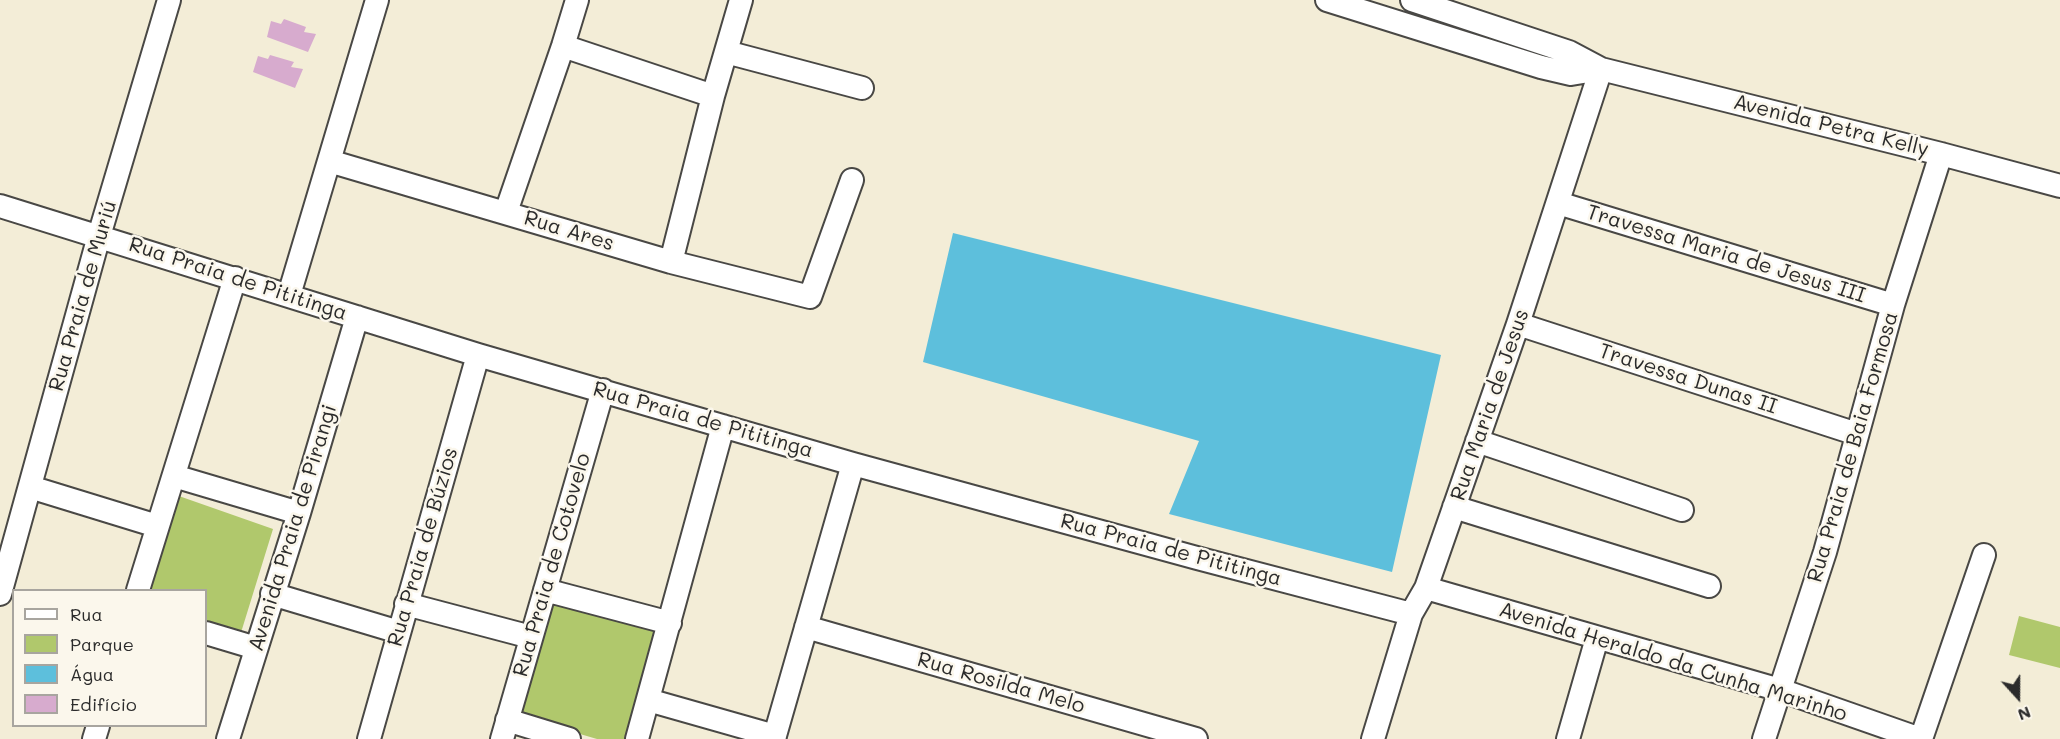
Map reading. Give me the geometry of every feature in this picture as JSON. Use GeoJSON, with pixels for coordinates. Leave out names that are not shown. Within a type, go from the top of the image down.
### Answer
{"type":"FeatureCollection","features":[{"type":"Feature","properties":{"kind":"street","name":"Rua Praia de Muriú"},"geometry":{"type":"LineString","coordinates":[[0,594],[99,236],[169,0]]}},
{"type":"Feature","properties":{"kind":"street"},"geometry":{"type":"LineString","coordinates":[[289,295],[377,0]]}},
{"type":"Feature","properties":{"kind":"street"},"geometry":{"type":"LineString","coordinates":[[506,212],[577,0]]}},
{"type":"Feature","properties":{"kind":"street"},"geometry":{"type":"LineString","coordinates":[[671,262],[713,96],[741,0]]}},
{"type":"Feature","properties":{"kind":"street","name":"Avenida Petra Kelly"},"geometry":{"type":"LineString","coordinates":[[1328,0],[1404,22],[1541,67],[1571,74],[1601,69]]}},
{"type":"Feature","properties":{"kind":"street"},"geometry":{"type":"LineString","coordinates":[[1404,22],[1410,0]]}},
{"type":"Feature","properties":{"kind":"street","name":"Avenida Petra Kelly"},"geometry":{"type":"LineString","coordinates":[[1410,0],[1569,52],[1601,69],[2060,186]]}},
{"type":"Feature","properties":{"kind":"street"},"geometry":{"type":"LineString","coordinates":[[563,46],[713,96]]}},
{"type":"Feature","properties":{"kind":"street"},"geometry":{"type":"LineString","coordinates":[[726,52],[862,88]]}},
{"type":"Feature","properties":{"kind":"street","name":"Rua Maria de Jesus"},"geometry":{"type":"LineString","coordinates":[[1373,739],[1411,614],[1426,588],[1518,324],[1601,69]]}},
{"type":"Feature","properties":{"kind":"street","name":"Rua Praia de Baia Formosa"},"geometry":{"type":"LineString","coordinates":[[1764,739],[1825,552],[1893,305],[1941,154]]}},
{"type":"Feature","properties":{"kind":"street","name":"Rua Ares"},"geometry":{"type":"LineString","coordinates":[[329,161],[671,262],[810,297],[852,180]]}},
{"type":"Feature","properties":{"kind":"street","name":"Travessa Maria de Jesus III"},"geometry":{"type":"LineString","coordinates":[[1558,203],[1893,305]]}},
{"type":"Feature","properties":{"kind":"street","name":"Rua Praia de Pititinga"},"geometry":{"type":"LineString","coordinates":[[0,206],[478,355],[853,464],[1411,614]]}},
{"type":"Feature","properties":{"kind":"street"},"geometry":{"type":"LineString","coordinates":[[139,589],[235,278]]}},
{"type":"Feature","properties":{"kind":"street","name":"Avenida Praia de Pirangi"},"geometry":{"type":"LineString","coordinates":[[228,739],[299,513],[357,317]]}},
{"type":"Feature","properties":{"kind":"street","name":"Travessa Dunas II"},"geometry":{"type":"LineString","coordinates":[[1518,324],[1857,434]]}},
{"type":"Feature","properties":{"kind":"street","name":"Rua Praia de Búzios"},"geometry":{"type":"LineString","coordinates":[[369,739],[478,355]]}},
{"type":"Feature","properties":{"kind":"street","name":"Rua Praia de Cotovelo"},"geometry":{"type":"LineString","coordinates":[[505,729],[603,390]]}},
{"type":"Feature","properties":{"kind":"street"},"geometry":{"type":"LineString","coordinates":[[637,739],[723,426]]}},
{"type":"Feature","properties":{"kind":"street"},"geometry":{"type":"LineString","coordinates":[[1477,441],[1682,510]]}},
{"type":"Feature","properties":{"kind":"street"},"geometry":{"type":"LineString","coordinates":[[648,700],[774,738],[853,464]]}},
{"type":"Feature","properties":{"kind":"street"},"geometry":{"type":"LineString","coordinates":[[174,476],[299,513]]}},
{"type":"Feature","properties":{"kind":"street"},"geometry":{"type":"LineString","coordinates":[[30,488],[157,526]]}},
{"type":"Feature","properties":{"kind":"street"},"geometry":{"type":"LineString","coordinates":[[1454,507],[1709,586]]}},
{"type":"Feature","properties":{"kind":"street"},"geometry":{"type":"LineString","coordinates":[[1921,739],[1984,555]]}},
{"type":"Feature","properties":{"kind":"street","name":"Avenida Heraldo da Cunha Marinho"},"geometry":{"type":"LineString","coordinates":[[1426,588],[1780,690],[1921,739]]}},
{"type":"Feature","properties":{"kind":"street"},"geometry":{"type":"LineString","coordinates":[[545,590],[670,623]]}},
{"type":"Feature","properties":{"kind":"street"},"geometry":{"type":"LineString","coordinates":[[272,594],[399,632]]}},
{"type":"Feature","properties":{"kind":"street"},"geometry":{"type":"LineString","coordinates":[[406,604],[531,637]]}},
{"type":"Feature","properties":{"kind":"street","name":"Rua Rosilda Melo"},"geometry":{"type":"LineString","coordinates":[[806,627],[1196,739]]}},
{"type":"Feature","properties":{"kind":"street"},"geometry":{"type":"LineString","coordinates":[[207,633],[256,648]]}},
{"type":"Feature","properties":{"kind":"street"},"geometry":{"type":"LineString","coordinates":[[1568,739],[1597,638]]}},
{"type":"Feature","properties":{"kind":"street"},"geometry":{"type":"LineString","coordinates":[[505,729],[569,739]]}},
{"type":"Feature","properties":{"kind":"green space"},"geometry":{"type":"Polygon","coordinates":[[[176,495],[273,529],[239,639],[207,627],[207,589],[147,589],[176,495]]]}},
{"type":"Feature","properties":{"kind":"green space"},"geometry":{"type":"Polygon","coordinates":[[[556,604],[651,629],[654,632],[654,640],[624,739],[597,739],[529,719],[523,714],[522,707],[551,609],[556,604]]]}},
{"type":"Feature","properties":{"kind":"green space"},"geometry":{"type":"Polygon","coordinates":[[[2019,616],[2060,627],[2060,668],[2009,655],[2019,616]]]}},
{"type":"Feature","properties":{"kind":"water"},"geometry":{"type":"Polygon","coordinates":[[[953,233],[1441,355],[1392,572],[1169,514],[1199,441],[923,362],[953,233]]]}},
{"type":"Feature","properties":{"kind":"building"},"geometry":{"type":"Polygon","coordinates":[[[284,19],[306,27],[304,32],[316,34],[308,52],[267,37],[271,21],[281,24],[284,19]]]}},
{"type":"Feature","properties":{"kind":"building"},"geometry":{"type":"Polygon","coordinates":[[[270,55],[294,62],[291,67],[303,69],[295,88],[253,72],[258,56],[268,59],[270,55]]]}}]}
